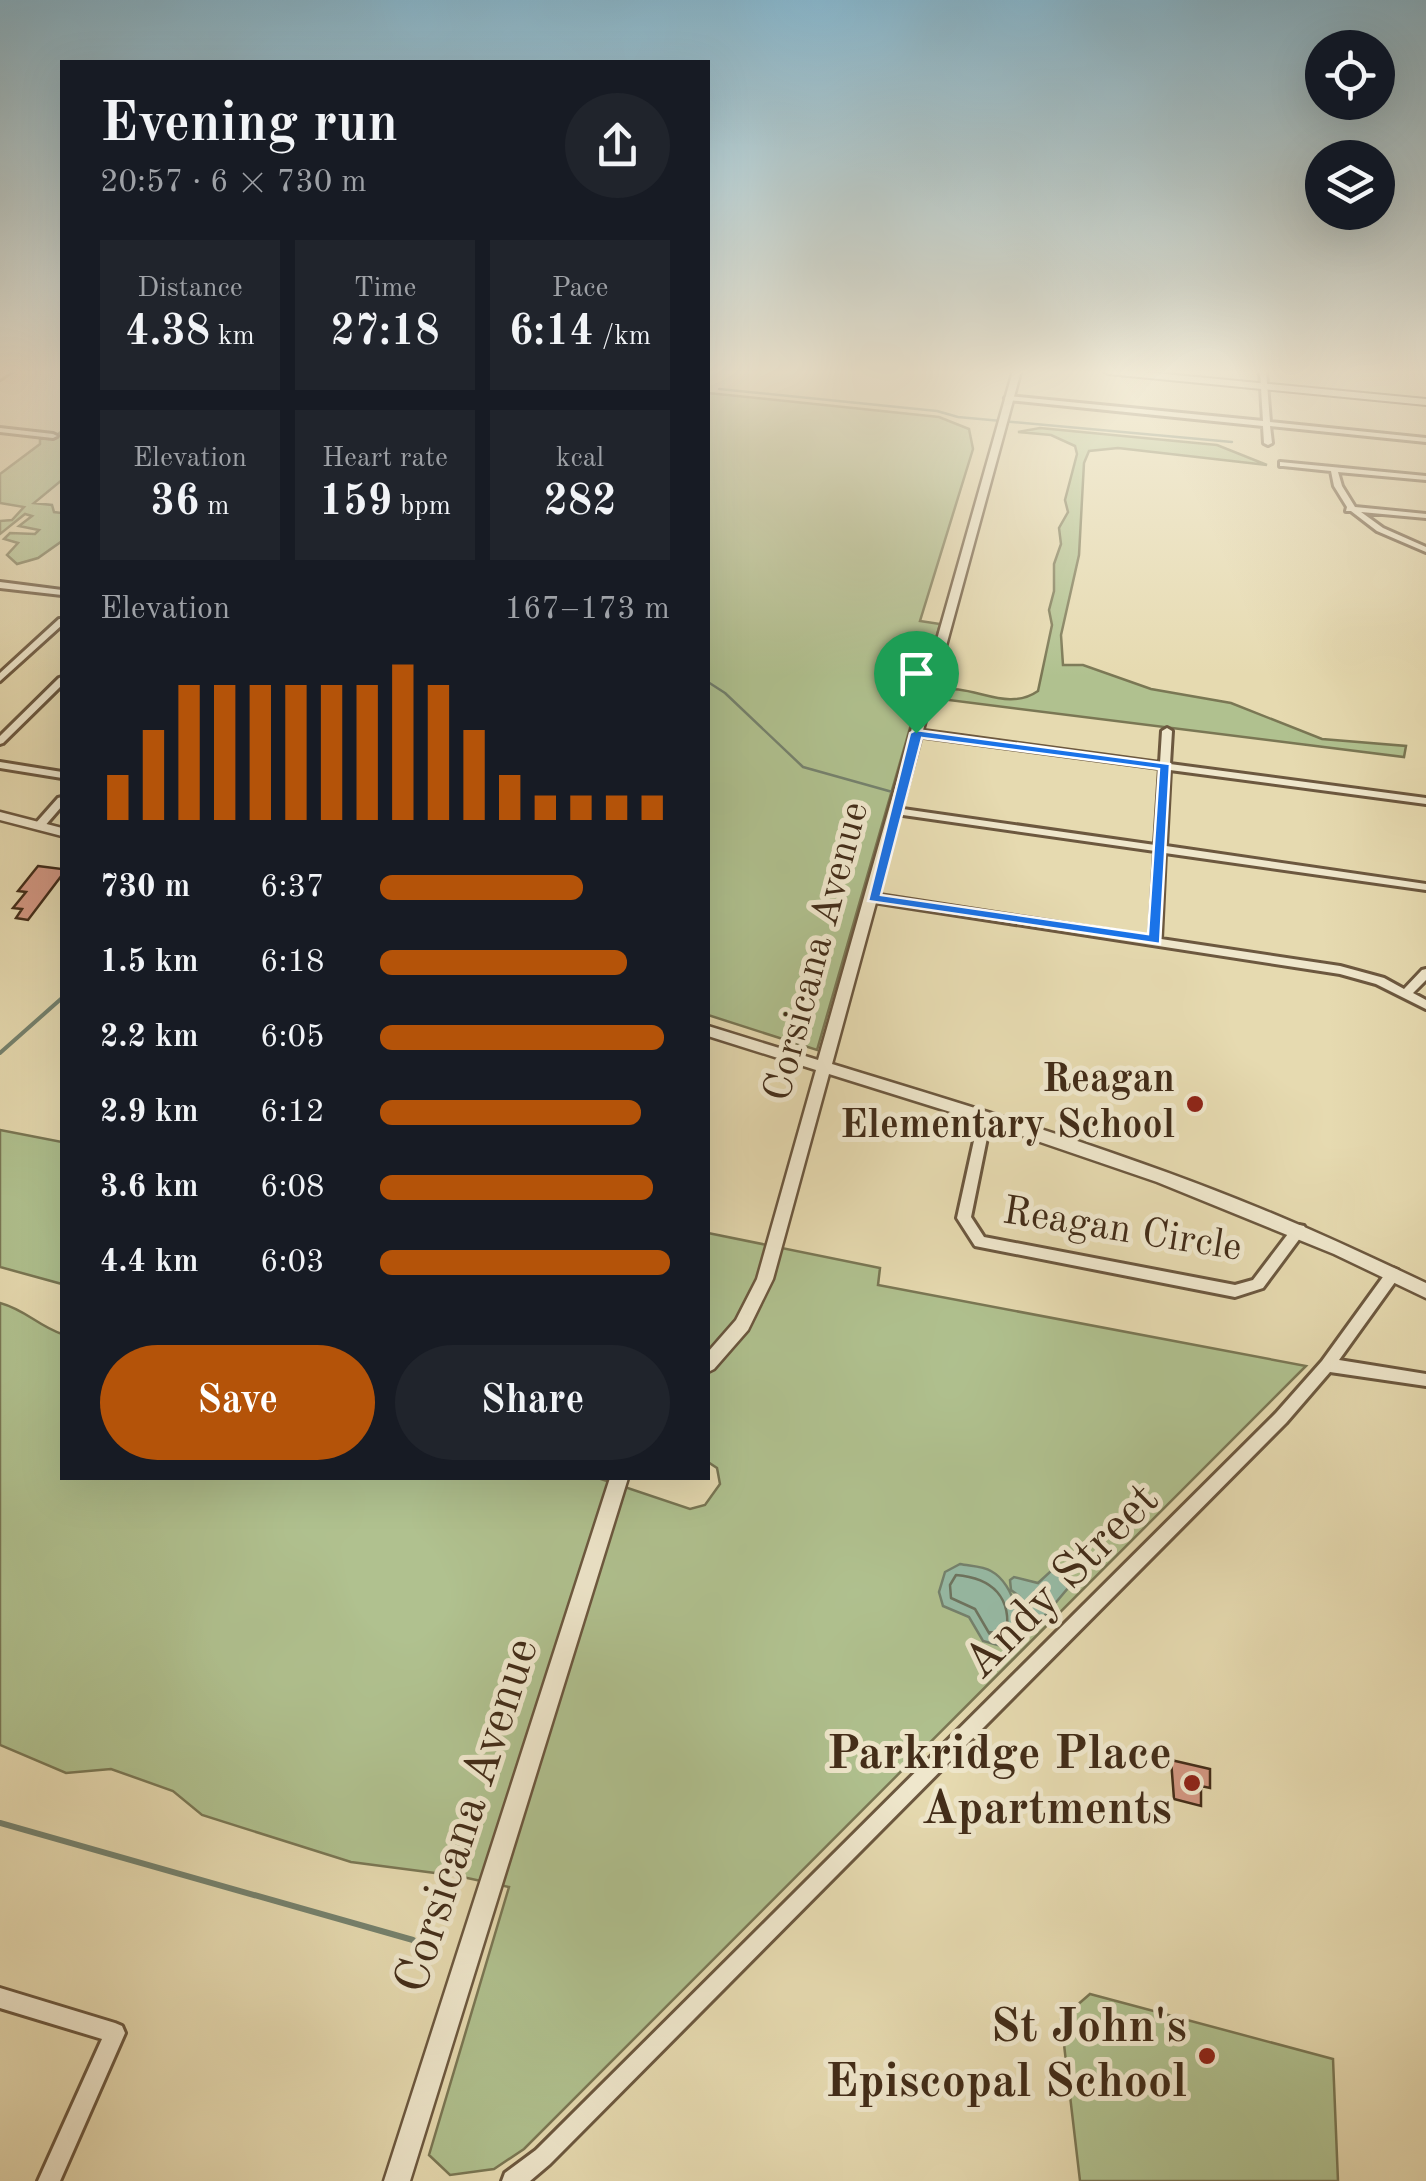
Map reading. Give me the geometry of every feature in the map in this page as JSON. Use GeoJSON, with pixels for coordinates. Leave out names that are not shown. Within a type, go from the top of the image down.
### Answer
{"type":"FeatureCollection","features":[{"type":"Feature","properties":{"kind":"street","name":"Corsicana Avenue"},"geometry":{"type":"LineString","coordinates":[[710,1362],[756,1304],[826,1068],[989,473]]}},
{"type":"Feature","properties":{"kind":"street"},"geometry":{"type":"LineString","coordinates":[[1334,473],[1336,488],[1349,509],[1382,530],[1426,550]]}},
{"type":"Feature","properties":{"kind":"street"},"geometry":{"type":"LineString","coordinates":[[1373,473],[1426,478]]}},
{"type":"Feature","properties":{"kind":"street"},"geometry":{"type":"LineString","coordinates":[[1349,509],[1426,516]]}},
{"type":"Feature","properties":{"kind":"street"},"geometry":{"type":"LineString","coordinates":[[0,585],[60,593]]}},
{"type":"Feature","properties":{"kind":"street"},"geometry":{"type":"LineString","coordinates":[[0,678],[60,623]]}},
{"type":"Feature","properties":{"kind":"street"},"geometry":{"type":"LineString","coordinates":[[0,741],[60,682]]}},
{"type":"Feature","properties":{"kind":"street"},"geometry":{"type":"LineString","coordinates":[[1155,940],[1167,731]]}},
{"type":"Feature","properties":{"kind":"street"},"geometry":{"type":"LineString","coordinates":[[916,733],[1426,802]]}},
{"type":"Feature","properties":{"kind":"street"},"geometry":{"type":"LineString","coordinates":[[0,765],[60,775]]}},
{"type":"Feature","properties":{"kind":"street"},"geometry":{"type":"LineString","coordinates":[[39,826],[60,802]]}},
{"type":"Feature","properties":{"kind":"street"},"geometry":{"type":"LineString","coordinates":[[896,810],[1426,887]]}},
{"type":"Feature","properties":{"kind":"street"},"geometry":{"type":"LineString","coordinates":[[2,819],[60,831]]}},
{"type":"Feature","properties":{"kind":"street"},"geometry":{"type":"LineString","coordinates":[[873,898],[1340,970],[1407,993],[1426,1005]]}},
{"type":"Feature","properties":{"kind":"street"},"geometry":{"type":"LineString","coordinates":[[1407,993],[1426,973]]}},
{"type":"Feature","properties":{"kind":"street"},"geometry":{"type":"LineString","coordinates":[[710,1032],[1199,1189],[1299,1230],[1426,1292]]}},
{"type":"Feature","properties":{"kind":"street","name":"Reagan Circle"},"geometry":{"type":"LineString","coordinates":[[985,1118],[964,1218],[980,1242],[1234,1291],[1258,1284],[1299,1230]]}},
{"type":"Feature","properties":{"kind":"street","name":"Andy Street"},"geometry":{"type":"LineString","coordinates":[[513,2181],[543,2157],[944,1759],[1281,1418],[1393,1274]]}},
{"type":"Feature","properties":{"kind":"street"},"geometry":{"type":"LineString","coordinates":[[1326,1365],[1426,1380]]}},
{"type":"Feature","properties":{"kind":"street","name":"Corsicana Avenue"},"geometry":{"type":"LineString","coordinates":[[397,2181],[618,1480]]}},
{"type":"Feature","properties":{"kind":"street"},"geometry":{"type":"LineString","coordinates":[[0,1998],[115,2033],[49,2181]]}},
{"type":"Feature","properties":{"kind":"shaded area"},"geometry":{"type":"Polygon","coordinates":[[[60,473],[60,482],[34,503],[52,505],[54,512],[60,513],[60,542],[38,558],[17,564],[7,555],[18,543],[4,539],[10,533],[35,534],[39,530],[19,526],[32,516],[25,514],[0,534],[0,521],[12,520],[24,507],[0,503],[0,474],[60,473]]]}},
{"type":"Feature","properties":{"kind":"shaded area"},"geometry":{"type":"Polygon","coordinates":[[[710,473],[966,473],[920,621],[940,624],[817,1050],[710,1016],[710,473]]]}},
{"type":"Feature","properties":{"kind":"shaded area"},"geometry":{"type":"Polygon","coordinates":[[[1072,473],[1083,473],[1079,555],[1061,635],[1063,665],[1083,665],[1151,689],[1231,703],[1322,739],[1406,746],[1404,757],[933,698],[935,691],[948,689],[1013,699],[1038,691],[1052,625],[1049,610],[1054,564],[1061,544],[1059,528],[1068,512],[1065,500],[1072,473]]]}},
{"type":"Feature","properties":{"kind":"shaded area"},"geometry":{"type":"Polygon","coordinates":[[[0,1130],[60,1142],[60,1283],[0,1267],[0,1130]]]}},
{"type":"Feature","properties":{"kind":"shaded area"},"geometry":{"type":"Polygon","coordinates":[[[710,1233],[880,1268],[878,1285],[1306,1366],[524,2149],[494,2169],[450,2175],[429,2155],[509,1887],[351,1862],[202,1815],[173,1791],[111,1769],[66,1773],[0,1745],[0,1303],[60,1333],[60,1480],[604,1480],[690,1509],[705,1505],[720,1484],[717,1468],[710,1463],[710,1233]]]}},
{"type":"Feature","properties":{"kind":"shaded area"},"geometry":{"type":"Polygon","coordinates":[[[1090,1994],[1333,2059],[1338,2181],[1080,2181],[1061,2019],[1090,1994]]]}},
{"type":"Feature","properties":{"kind":"water"},"geometry":{"type":"Polygon","coordinates":[[[960,1564],[988,1569],[1012,1596],[1017,1630],[1009,1648],[983,1641],[969,1617],[943,1606],[939,1592],[945,1572],[960,1564]]]}},
{"type":"Feature","properties":{"kind":"water"},"geometry":{"type":"Polygon","coordinates":[[[1051,1571],[1059,1572],[1068,1588],[1041,1620],[1033,1621],[1019,1596],[1011,1590],[1010,1580],[1014,1577],[1038,1583],[1051,1571]]]}},
{"type":"Feature","properties":{"kind":"building"},"geometry":{"type":"Polygon","coordinates":[[[38,866],[60,869],[60,878],[28,920],[16,918],[22,909],[13,908],[26,892],[18,891],[38,866]]]}},
{"type":"Feature","properties":{"kind":"building","name":"Parkridge Place Apartments"},"geometry":{"type":"Polygon","coordinates":[[[1171,1760],[1210,1769],[1210,1788],[1201,1786],[1201,1806],[1174,1799],[1171,1760]]]}},
{"type":"Feature","properties":{"kind":"waterway"},"geometry":{"type":"LineString","coordinates":[[710,683],[803,767],[896,793]]}},
{"type":"Feature","properties":{"kind":"waterway"},"geometry":{"type":"LineString","coordinates":[[0,1053],[60,1000]]}},
{"type":"Feature","properties":{"kind":"waterway"},"geometry":{"type":"LineString","coordinates":[[0,1823],[413,1940]]}},
{"type":"Feature","properties":{"kind":"place","name":"Reagan Elementary School"},"geometry":{"type":"Point","coordinates":[1195,1104]}},
{"type":"Feature","properties":{"kind":"place","name":"Parkridge Place Apartments"},"geometry":{"type":"Point","coordinates":[1192,1783]}},
{"type":"Feature","properties":{"kind":"place","name":"St John's Episcopal School"},"geometry":{"type":"Point","coordinates":[1207,2056]}},
{"type":"Feature","properties":{"kind":"route"},"geometry":{"type":"LineString","coordinates":[[916,733],[1166,766],[1155,940],[873,898],[916,733]]}}]}
